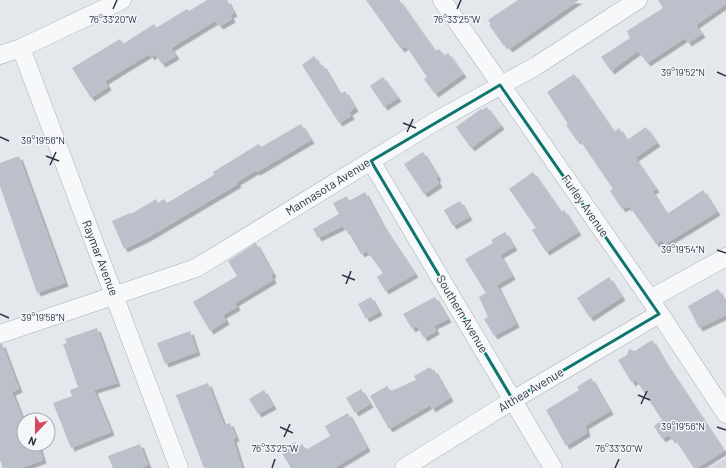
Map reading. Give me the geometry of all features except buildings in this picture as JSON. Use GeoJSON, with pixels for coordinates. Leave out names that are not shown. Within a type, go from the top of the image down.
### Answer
{"type":"FeatureCollection","features":[{"type":"Feature","properties":{"kind":"street"},"geometry":{"type":"LineString","coordinates":[[0,56],[21,48],[122,0]]}},
{"type":"Feature","properties":{"kind":"street","name":"Furley Avenue"},"geometry":{"type":"LineString","coordinates":[[442,0],[655,306],[726,414]]}},
{"type":"Feature","properties":{"kind":"street","name":"Mannasota Avenue"},"geometry":{"type":"LineString","coordinates":[[0,334],[196,268],[371,161],[500,85],[536,66],[638,0]]}},
{"type":"Feature","properties":{"kind":"street","name":"Raymar Avenue"},"geometry":{"type":"LineString","coordinates":[[21,48],[179,468]]}},
{"type":"Feature","properties":{"kind":"street","name":"Southern Avenue"},"geometry":{"type":"LineString","coordinates":[[371,161],[553,468]]}},
{"type":"Feature","properties":{"kind":"street","name":"Althea Avenue"},"geometry":{"type":"LineString","coordinates":[[404,468],[513,400],[726,257]]}},
{"type":"Feature","properties":{"kind":"highlighted area"},"geometry":{"type":"Polygon","coordinates":[[[500,85],[659,314],[513,400],[371,161],[500,85]]]}},
{"type":"Feature","properties":{"kind":"shaded area"},"geometry":{"type":"Polygon","coordinates":[[[726,458],[726,468],[709,468],[726,458]]]}}]}
